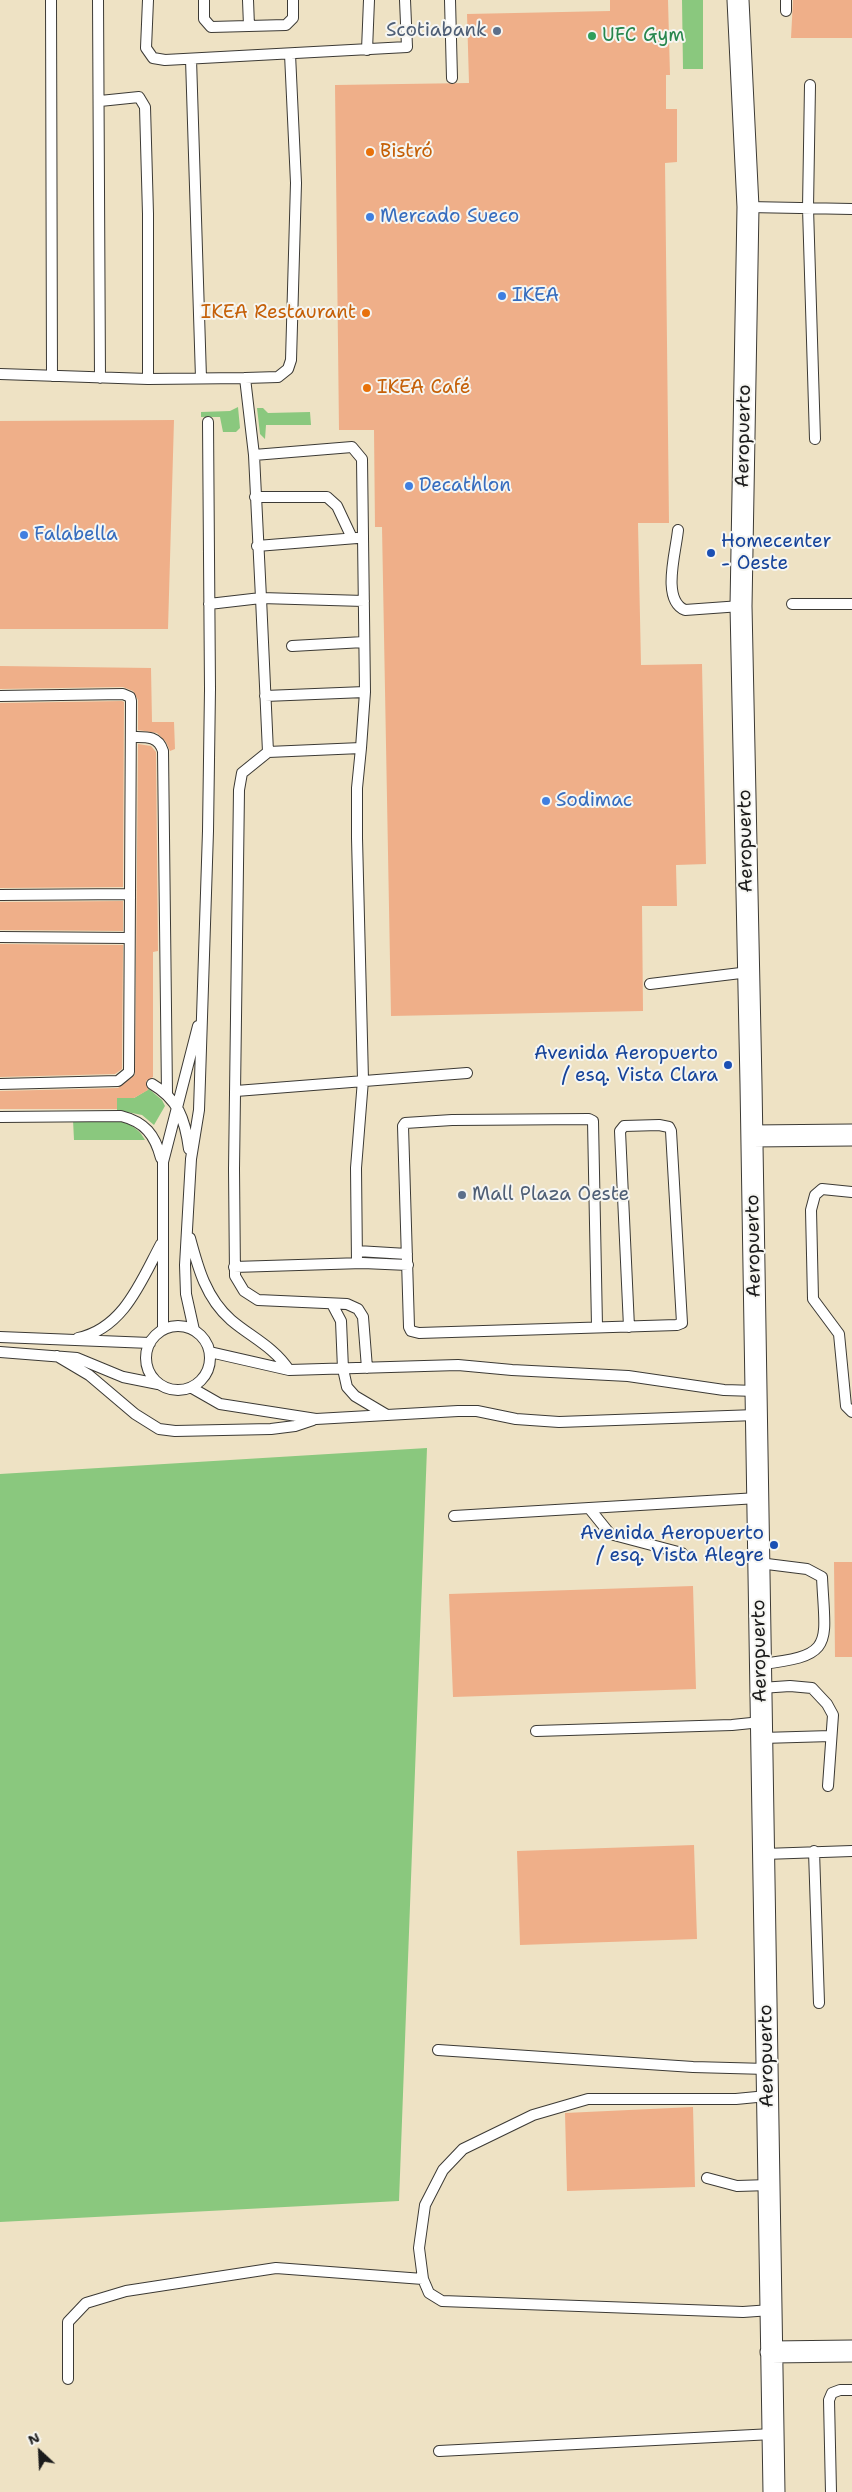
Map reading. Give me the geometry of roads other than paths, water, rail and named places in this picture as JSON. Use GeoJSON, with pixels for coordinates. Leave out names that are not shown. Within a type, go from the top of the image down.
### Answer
{"type":"FeatureCollection","features":[{"type":"Feature","properties":{"kind":"street","name":"Aeropuerto"},"geometry":{"type":"LineString","coordinates":[[738,0],[748,207],[740,606],[752,1136],[774,2492]]}},
{"type":"Feature","properties":{"kind":"street"},"geometry":{"type":"LineString","coordinates":[[752,1136],[852,1135]]}},
{"type":"Feature","properties":{"kind":"street"},"geometry":{"type":"LineString","coordinates":[[772,2352],[852,2351]]}},
{"type":"Feature","properties":{"kind":"lane"},"geometry":{"type":"LineString","coordinates":[[52,0],[52,376]]}},
{"type":"Feature","properties":{"kind":"lane"},"geometry":{"type":"LineString","coordinates":[[98,0],[100,378]]}},
{"type":"Feature","properties":{"kind":"lane"},"geometry":{"type":"LineString","coordinates":[[148,0],[146,48],[153,58],[165,60],[407,47],[405,0]]}},
{"type":"Feature","properties":{"kind":"lane"},"geometry":{"type":"LineString","coordinates":[[204,0],[204,19],[211,27],[286,25],[293,18],[294,0]]}},
{"type":"Feature","properties":{"kind":"lane"},"geometry":{"type":"LineString","coordinates":[[248,0],[249,26]]}},
{"type":"Feature","properties":{"kind":"lane"},"geometry":{"type":"LineString","coordinates":[[368,50],[369,0]]}},
{"type":"Feature","properties":{"kind":"lane"},"geometry":{"type":"LineString","coordinates":[[450,0],[452,78]]}},
{"type":"Feature","properties":{"kind":"lane"},"geometry":{"type":"LineString","coordinates":[[786,0],[786,11]]}},
{"type":"Feature","properties":{"kind":"lane"},"geometry":{"type":"LineString","coordinates":[[0,374],[148,379],[245,378],[278,377],[288,369],[291,360],[296,183],[290,54]]}},
{"type":"Feature","properties":{"kind":"lane"},"geometry":{"type":"LineString","coordinates":[[191,59],[201,378]]}},
{"type":"Feature","properties":{"kind":"lane"},"geometry":{"type":"LineString","coordinates":[[810,85],[808,208],[815,439]]}},
{"type":"Feature","properties":{"kind":"lane"},"geometry":{"type":"LineString","coordinates":[[100,101],[138,97],[145,107],[148,214],[148,379]]}},
{"type":"Feature","properties":{"kind":"lane"},"geometry":{"type":"LineString","coordinates":[[748,207],[852,209]]}},
{"type":"Feature","properties":{"kind":"lane"},"geometry":{"type":"LineString","coordinates":[[245,378],[254,455],[268,752]]}},
{"type":"Feature","properties":{"kind":"lane"},"geometry":{"type":"LineString","coordinates":[[194,1330],[186,1294],[191,1160],[199,1110],[210,752],[208,422]]}},
{"type":"Feature","properties":{"kind":"lane"},"geometry":{"type":"LineString","coordinates":[[254,455],[352,448],[362,459],[365,692],[357,813],[362,1080],[356,1168],[357,1263]]}},
{"type":"Feature","properties":{"kind":"lane"},"geometry":{"type":"LineString","coordinates":[[255,497],[327,497],[337,506],[352,538]]}},
{"type":"Feature","properties":{"kind":"lane"},"geometry":{"type":"LineString","coordinates":[[678,530],[671,584],[672,598],[677,607],[685,610],[740,606]]}},
{"type":"Feature","properties":{"kind":"lane"},"geometry":{"type":"LineString","coordinates":[[257,546],[364,538]]}},
{"type":"Feature","properties":{"kind":"lane"},"geometry":{"type":"LineString","coordinates":[[209,604],[261,598],[364,601]]}},
{"type":"Feature","properties":{"kind":"lane"},"geometry":{"type":"LineString","coordinates":[[792,604],[852,604]]}},
{"type":"Feature","properties":{"kind":"lane"},"geometry":{"type":"LineString","coordinates":[[292,646],[364,642]]}},
{"type":"Feature","properties":{"kind":"lane"},"geometry":{"type":"LineString","coordinates":[[265,696],[365,692]]}},
{"type":"Feature","properties":{"kind":"lane"},"geometry":{"type":"LineString","coordinates":[[0,696],[123,694],[130,697],[131,701],[129,1072],[126,1077],[118,1081],[0,1084]]}},
{"type":"Feature","properties":{"kind":"lane"},"geometry":{"type":"LineString","coordinates":[[131,737],[154,738],[163,751],[167,1094]]}},
{"type":"Feature","properties":{"kind":"lane"},"geometry":{"type":"LineString","coordinates":[[361,748],[268,752],[242,773],[239,790],[234,1267],[235,1276],[244,1291],[258,1300],[354,1306],[362,1313],[366,1368]]}},
{"type":"Feature","properties":{"kind":"lane"},"geometry":{"type":"LineString","coordinates":[[0,895],[130,894]]}},
{"type":"Feature","properties":{"kind":"lane"},"geometry":{"type":"LineString","coordinates":[[0,937],[130,938]]}},
{"type":"Feature","properties":{"kind":"lane"},"geometry":{"type":"LineString","coordinates":[[650,984],[749,972]]}},
{"type":"Feature","properties":{"kind":"lane"},"geometry":{"type":"LineString","coordinates":[[163,1330],[163,1162],[176,1104],[203,1008]]}},
{"type":"Feature","properties":{"kind":"lane"},"geometry":{"type":"LineString","coordinates":[[236,1091],[467,1073]]}},
{"type":"Feature","properties":{"kind":"lane"},"geometry":{"type":"LineString","coordinates":[[152,1084],[167,1094],[176,1104],[186,1126],[191,1160]]}},
{"type":"Feature","properties":{"kind":"lane"},"geometry":{"type":"LineString","coordinates":[[0,1117],[121,1116],[129,1118],[138,1121],[149,1131],[158,1146],[163,1162]]}},
{"type":"Feature","properties":{"kind":"lane"},"geometry":{"type":"LineString","coordinates":[[597,1326],[593,1122],[589,1119],[452,1120],[405,1123],[403,1126],[409,1327],[414,1332],[597,1326],[629,1327],[682,1324],[671,1131],[664,1125],[624,1126],[620,1132],[629,1327]]}},
{"type":"Feature","properties":{"kind":"lane"},"geometry":{"type":"LineString","coordinates":[[852,1192],[822,1189],[814,1195],[811,1210],[813,1299],[839,1334],[846,1406],[852,1412]]}},
{"type":"Feature","properties":{"kind":"lane"},"geometry":{"type":"LineString","coordinates":[[188,1230],[202,1281],[217,1306],[231,1320],[275,1352],[289,1370]]}},
{"type":"Feature","properties":{"kind":"lane"},"geometry":{"type":"LineString","coordinates":[[64,1341],[101,1331],[120,1314],[162,1243]]}},
{"type":"Feature","properties":{"kind":"lane"},"geometry":{"type":"LineString","coordinates":[[357,1251],[407,1259]]}},
{"type":"Feature","properties":{"kind":"lane"},"geometry":{"type":"LineString","coordinates":[[234,1267],[357,1263],[407,1259]]}},
{"type":"Feature","properties":{"kind":"lane"},"geometry":{"type":"LineString","coordinates":[[332,1304],[341,1321],[342,1370],[347,1387],[355,1396],[387,1415]]}},
{"type":"Feature","properties":{"kind":"lane"},"geometry":{"type":"LineString","coordinates":[[0,1352],[57,1356],[89,1361],[122,1377],[158,1384],[171,1390],[192,1388],[205,1377],[209,1369],[210,1352],[202,1335],[194,1330],[178,1326],[163,1330],[150,1343],[147,1351],[148,1369],[158,1384]]}},
{"type":"Feature","properties":{"kind":"lane"},"geometry":{"type":"LineString","coordinates":[[0,1337],[150,1343]]}},
{"type":"Feature","properties":{"kind":"lane"},"geometry":{"type":"LineString","coordinates":[[210,1352],[289,1370],[342,1370],[458,1365],[628,1376],[724,1390],[756,1392]]}},
{"type":"Feature","properties":{"kind":"lane"},"geometry":{"type":"LineString","coordinates":[[57,1356],[89,1375],[134,1414],[159,1429],[175,1431],[270,1429],[295,1426],[316,1418]]}},
{"type":"Feature","properties":{"kind":"lane"},"geometry":{"type":"LineString","coordinates":[[192,1388],[220,1404],[316,1418],[477,1411],[516,1419],[559,1422],[756,1415]]}},
{"type":"Feature","properties":{"kind":"lane"},"geometry":{"type":"LineString","coordinates":[[454,1516],[758,1498]]}},
{"type":"Feature","properties":{"kind":"lane"},"geometry":{"type":"LineString","coordinates":[[589,1508],[610,1534],[682,1553]]}},
{"type":"Feature","properties":{"kind":"lane"},"geometry":{"type":"LineString","coordinates":[[759,1563],[807,1569],[822,1577],[824,1638],[812,1654],[793,1660],[760,1664]]}},
{"type":"Feature","properties":{"kind":"lane"},"geometry":{"type":"LineString","coordinates":[[761,1688],[790,1686],[812,1688],[822,1696],[834,1714],[828,1786]]}},
{"type":"Feature","properties":{"kind":"lane"},"geometry":{"type":"LineString","coordinates":[[536,1731],[732,1725],[762,1730],[831,1736]]}},
{"type":"Feature","properties":{"kind":"lane"},"geometry":{"type":"LineString","coordinates":[[814,1851],[818,2003]]}},
{"type":"Feature","properties":{"kind":"lane"},"geometry":{"type":"LineString","coordinates":[[764,1854],[852,1851]]}},
{"type":"Feature","properties":{"kind":"lane"},"geometry":{"type":"LineString","coordinates":[[438,2050],[693,2067],[767,2069]]}},
{"type":"Feature","properties":{"kind":"lane"},"geometry":{"type":"LineString","coordinates":[[767,2096],[736,2099],[588,2099],[533,2115],[463,2149],[443,2170],[425,2205],[419,2248],[423,2279],[429,2293],[442,2301],[733,2312],[771,2310]]}},
{"type":"Feature","properties":{"kind":"lane"},"geometry":{"type":"LineString","coordinates":[[707,2178],[737,2186],[769,2185]]}},
{"type":"Feature","properties":{"kind":"lane"},"geometry":{"type":"LineString","coordinates":[[68,2379],[68,2322],[86,2303],[126,2291],[276,2268],[423,2279]]}},
{"type":"Feature","properties":{"kind":"lane"},"geometry":{"type":"LineString","coordinates":[[831,2492],[829,2400],[832,2393],[840,2390],[852,2390]]}},
{"type":"Feature","properties":{"kind":"lane"},"geometry":{"type":"LineString","coordinates":[[439,2451],[773,2434]]}},
{"type":"Feature","properties":{"kind":"place","name":"Scotiabank"},"geometry":{"type":"Point","coordinates":[497,31]}},
{"type":"Feature","properties":{"kind":"place","name":"UFC Gym"},"geometry":{"type":"Point","coordinates":[592,36]}},
{"type":"Feature","properties":{"kind":"place","name":"Bistró"},"geometry":{"type":"Point","coordinates":[370,152]}},
{"type":"Feature","properties":{"kind":"place","name":"Mercado Sueco"},"geometry":{"type":"Point","coordinates":[370,217]}},
{"type":"Feature","properties":{"kind":"place","name":"IKEA"},"geometry":{"type":"Point","coordinates":[502,296]}},
{"type":"Feature","properties":{"kind":"place","name":"IKEA Restaurant"},"geometry":{"type":"Point","coordinates":[366,313]}},
{"type":"Feature","properties":{"kind":"place","name":"IKEA Café"},"geometry":{"type":"Point","coordinates":[367,388]}},
{"type":"Feature","properties":{"kind":"place","name":"Decathlon"},"geometry":{"type":"Point","coordinates":[409,486]}},
{"type":"Feature","properties":{"kind":"place","name":"Falabella"},"geometry":{"type":"Point","coordinates":[24,535]}},
{"type":"Feature","properties":{"kind":"place","name":"Homecenter - Oeste"},"geometry":{"type":"Point","coordinates":[711,553]}},
{"type":"Feature","properties":{"kind":"place","name":"Sodimac"},"geometry":{"type":"Point","coordinates":[546,801]}},
{"type":"Feature","properties":{"kind":"place","name":"Avenida Aeropuerto / esq. Vista Clara"},"geometry":{"type":"Point","coordinates":[728,1065]}},
{"type":"Feature","properties":{"kind":"place","name":"Mall Plaza Oeste"},"geometry":{"type":"Point","coordinates":[462,1195]}},
{"type":"Feature","properties":{"kind":"place","name":"Avenida Aeropuerto / esq. Vista Alegre"},"geometry":{"type":"Point","coordinates":[774,1545]}}]}
